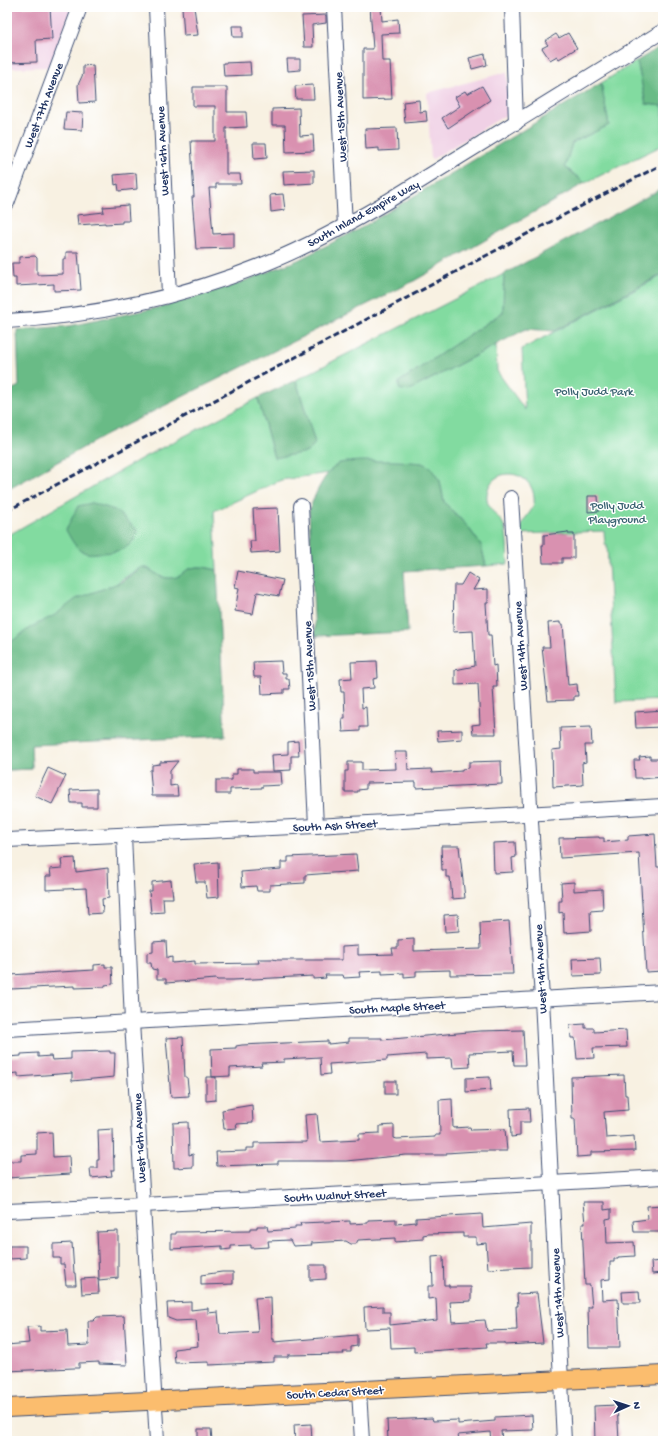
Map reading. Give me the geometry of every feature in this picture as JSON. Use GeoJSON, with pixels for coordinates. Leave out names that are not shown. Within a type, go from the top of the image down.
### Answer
{"type":"FeatureCollection","features":[{"type":"Feature","properties":{"kind":"main road","name":"South Cedar Street"},"geometry":{"type":"LineString","coordinates":[[7,1408],[359,1392],[663,1375]]}},
{"type":"Feature","properties":{"kind":"street","name":"West 17th Avenue"},"geometry":{"type":"LineString","coordinates":[[7,203],[80,7]]}},
{"type":"Feature","properties":{"kind":"street","name":"West 16th Avenue"},"geometry":{"type":"LineString","coordinates":[[156,7],[169,295]]}},
{"type":"Feature","properties":{"kind":"street","name":"West 15th Avenue"},"geometry":{"type":"LineString","coordinates":[[334,7],[345,226]]}},
{"type":"Feature","properties":{"kind":"street"},"geometry":{"type":"LineString","coordinates":[[512,7],[516,123]]}},
{"type":"Feature","properties":{"kind":"street","name":"South Inland Empire Way"},"geometry":{"type":"LineString","coordinates":[[7,321],[87,313],[169,295],[266,264],[345,226],[516,123],[663,31]]}},
{"type":"Feature","properties":{"kind":"street","name":"West 14th Avenue"},"geometry":{"type":"LineString","coordinates":[[511,498],[542,999],[564,1441]]}},
{"type":"Feature","properties":{"kind":"street","name":"West 15th Avenue"},"geometry":{"type":"LineString","coordinates":[[301,506],[316,826]]}},
{"type":"Feature","properties":{"kind":"street","name":"South Ash Street"},"geometry":{"type":"LineString","coordinates":[[7,840],[316,826],[663,806]]}},
{"type":"Feature","properties":{"kind":"street","name":"West 16th Avenue"},"geometry":{"type":"LineString","coordinates":[[124,835],[132,1022],[157,1441]]}},
{"type":"Feature","properties":{"kind":"street","name":"South Maple Street"},"geometry":{"type":"LineString","coordinates":[[7,1029],[663,992]]}},
{"type":"Feature","properties":{"kind":"street","name":"South Walnut Street"},"geometry":{"type":"LineString","coordinates":[[7,1211],[663,1177]]}},
{"type":"Feature","properties":{"kind":"street"},"geometry":{"type":"LineString","coordinates":[[359,1392],[362,1441]]}},
{"type":"Feature","properties":{"kind":"shaded area"},"geometry":{"type":"Polygon","coordinates":[[[7,7],[72,7],[49,67],[7,68],[7,7]]]}},
{"type":"Feature","properties":{"kind":"shaded area"},"geometry":{"type":"Polygon","coordinates":[[[507,72],[509,113],[431,160],[427,93],[507,72]]]}},
{"type":"Feature","properties":{"kind":"green space"},"geometry":{"type":"Polygon","coordinates":[[[663,45],[663,106],[646,104],[637,61],[663,45]]]}},
{"type":"Feature","properties":{"kind":"green space"},"geometry":{"type":"Polygon","coordinates":[[[637,61],[646,104],[663,106],[663,145],[585,183],[565,167],[572,143],[609,125],[601,83],[637,61]]]}},
{"type":"Feature","properties":{"kind":"green space"},"geometry":{"type":"Polygon","coordinates":[[[601,83],[609,125],[572,143],[565,167],[585,183],[414,281],[106,435],[7,490],[7,392],[19,386],[17,330],[69,326],[161,307],[234,285],[298,260],[361,228],[601,83]]]}},
{"type":"Feature","properties":{"kind":"green space"},"geometry":{"type":"Polygon","coordinates":[[[663,188],[663,274],[555,331],[526,329],[408,391],[399,389],[399,382],[503,312],[504,274],[663,188]]]}},
{"type":"Feature","properties":{"kind":"green space"},"geometry":{"type":"Polygon","coordinates":[[[504,274],[503,312],[399,382],[408,391],[496,345],[497,371],[525,410],[522,349],[663,275],[663,700],[616,702],[607,545],[605,544],[604,531],[520,534],[523,523],[533,507],[534,496],[531,487],[525,480],[510,474],[502,475],[495,479],[490,485],[487,500],[488,505],[505,528],[508,564],[486,566],[481,545],[468,527],[444,502],[440,481],[340,463],[328,473],[281,480],[214,511],[217,570],[196,567],[188,569],[183,575],[178,577],[164,578],[148,568],[138,569],[117,583],[30,726],[32,769],[7,770],[7,536],[144,457],[258,398],[274,458],[315,443],[296,380],[504,274]]]}},
{"type":"Feature","properties":{"kind":"green space"},"geometry":{"type":"Polygon","coordinates":[[[296,380],[315,443],[308,452],[274,458],[258,398],[296,380]]]}},
{"type":"Feature","properties":{"kind":"green space"},"geometry":{"type":"Polygon","coordinates":[[[357,461],[398,461],[422,463],[430,467],[440,481],[444,502],[468,527],[481,545],[486,566],[404,571],[408,632],[315,636],[309,511],[317,492],[328,473],[338,464],[357,461]]]}},
{"type":"Feature","properties":{"kind":"green space"},"geometry":{"type":"Polygon","coordinates":[[[92,503],[115,510],[137,530],[132,542],[128,546],[118,551],[91,553],[82,552],[77,547],[66,530],[78,506],[92,503]]]}},
{"type":"Feature","properties":{"kind":"green space"},"geometry":{"type":"Polygon","coordinates":[[[142,567],[167,578],[178,577],[187,570],[196,567],[217,570],[225,736],[31,745],[32,769],[7,770],[7,645],[31,627],[55,615],[76,599],[121,582],[142,567]]]}},
{"type":"Feature","properties":{"kind":"building"},"geometry":{"type":"Polygon","coordinates":[[[7,7],[50,7],[52,39],[36,40],[37,62],[7,63],[7,7]]]}},
{"type":"Feature","properties":{"kind":"building"},"geometry":{"type":"Polygon","coordinates":[[[182,7],[194,7],[198,35],[184,36],[182,7]]]}},
{"type":"Feature","properties":{"kind":"building"},"geometry":{"type":"Polygon","coordinates":[[[370,7],[381,7],[382,21],[398,19],[399,33],[381,34],[382,61],[390,61],[392,99],[363,100],[363,49],[373,49],[370,7]]]}},
{"type":"Feature","properties":{"kind":"building"},"geometry":{"type":"Polygon","coordinates":[[[326,15],[326,23],[312,25],[313,47],[304,47],[302,16],[326,15]]]}},
{"type":"Feature","properties":{"kind":"building"},"geometry":{"type":"Polygon","coordinates":[[[232,26],[243,26],[243,37],[233,37],[232,26]]]}},
{"type":"Feature","properties":{"kind":"building"},"geometry":{"type":"Polygon","coordinates":[[[568,33],[577,48],[559,59],[557,56],[550,60],[542,48],[548,45],[545,41],[556,34],[559,38],[568,33]]]}},
{"type":"Feature","properties":{"kind":"building"},"geometry":{"type":"Polygon","coordinates":[[[485,54],[487,65],[472,69],[469,58],[485,54]]]}},
{"type":"Feature","properties":{"kind":"building"},"geometry":{"type":"Polygon","coordinates":[[[287,59],[300,59],[300,70],[288,71],[287,59]]]}},
{"type":"Feature","properties":{"kind":"building"},"geometry":{"type":"Polygon","coordinates":[[[250,62],[251,75],[224,76],[223,63],[250,62]]]}},
{"type":"Feature","properties":{"kind":"building"},"geometry":{"type":"Polygon","coordinates":[[[93,65],[95,102],[79,103],[78,85],[83,74],[83,66],[93,65]]]}},
{"type":"Feature","properties":{"kind":"building"},"geometry":{"type":"Polygon","coordinates":[[[313,85],[314,99],[296,99],[295,86],[313,85]]]}},
{"type":"Feature","properties":{"kind":"building"},"geometry":{"type":"Polygon","coordinates":[[[482,86],[490,100],[448,128],[442,118],[460,106],[455,97],[465,91],[467,94],[482,86]]]}},
{"type":"Feature","properties":{"kind":"building"},"geometry":{"type":"Polygon","coordinates":[[[193,87],[227,87],[227,112],[246,112],[247,127],[226,128],[226,174],[240,174],[241,184],[216,184],[216,188],[209,188],[213,234],[234,233],[234,248],[196,249],[192,197],[194,197],[191,141],[215,141],[215,106],[193,106],[193,87]]]}},
{"type":"Feature","properties":{"kind":"building"},"geometry":{"type":"Polygon","coordinates":[[[419,100],[420,112],[426,111],[427,121],[405,123],[403,102],[419,100]]]}},
{"type":"Feature","properties":{"kind":"building"},"geometry":{"type":"Polygon","coordinates":[[[299,108],[300,136],[313,135],[314,151],[286,152],[285,125],[272,125],[272,109],[299,108]]]}},
{"type":"Feature","properties":{"kind":"building"},"geometry":{"type":"Polygon","coordinates":[[[66,112],[83,113],[82,130],[64,129],[66,112]]]}},
{"type":"Feature","properties":{"kind":"building"},"geometry":{"type":"Polygon","coordinates":[[[397,128],[398,150],[379,151],[379,148],[366,149],[365,129],[397,128]]]}},
{"type":"Feature","properties":{"kind":"building"},"geometry":{"type":"Polygon","coordinates":[[[253,143],[266,143],[267,158],[254,159],[253,143]]]}},
{"type":"Feature","properties":{"kind":"building"},"geometry":{"type":"Polygon","coordinates":[[[314,170],[314,183],[284,185],[283,171],[314,170]]]}},
{"type":"Feature","properties":{"kind":"building"},"geometry":{"type":"Polygon","coordinates":[[[136,173],[137,189],[119,191],[118,184],[115,185],[114,175],[136,173]]]}},
{"type":"Feature","properties":{"kind":"building"},"geometry":{"type":"Polygon","coordinates":[[[283,194],[285,210],[271,212],[270,195],[283,194]]]}},
{"type":"Feature","properties":{"kind":"building"},"geometry":{"type":"Polygon","coordinates":[[[128,205],[129,221],[122,221],[122,223],[78,225],[77,215],[104,212],[103,207],[128,205]]]}},
{"type":"Feature","properties":{"kind":"building"},"geometry":{"type":"Polygon","coordinates":[[[66,252],[78,252],[81,290],[54,291],[54,284],[16,286],[16,278],[13,278],[12,263],[19,263],[19,257],[35,256],[37,258],[37,275],[63,274],[63,259],[66,259],[66,252]]]}},
{"type":"Feature","properties":{"kind":"building"},"geometry":{"type":"Polygon","coordinates":[[[588,496],[598,496],[599,511],[588,512],[588,496]]]}},
{"type":"Feature","properties":{"kind":"building"},"geometry":{"type":"Polygon","coordinates":[[[278,508],[280,551],[251,553],[250,541],[255,541],[253,509],[278,508]]]}},
{"type":"Feature","properties":{"kind":"building"},"geometry":{"type":"Polygon","coordinates":[[[568,532],[568,534],[574,534],[574,558],[562,558],[562,563],[543,563],[542,545],[544,545],[544,535],[568,532]]]}},
{"type":"Feature","properties":{"kind":"building"},"geometry":{"type":"Polygon","coordinates":[[[238,571],[283,580],[279,596],[257,592],[253,614],[235,611],[239,588],[235,587],[238,571]]]}},
{"type":"Feature","properties":{"kind":"building"},"geometry":{"type":"Polygon","coordinates":[[[468,573],[479,580],[473,590],[488,589],[488,603],[486,603],[488,635],[491,635],[493,666],[496,665],[497,687],[493,687],[496,734],[473,734],[472,725],[480,724],[478,684],[455,685],[455,670],[475,666],[473,631],[453,632],[454,585],[461,585],[468,573]]]}},
{"type":"Feature","properties":{"kind":"building"},"geometry":{"type":"Polygon","coordinates":[[[560,622],[560,624],[563,624],[568,685],[577,684],[578,696],[574,696],[574,700],[548,701],[542,647],[550,647],[548,623],[560,622]]]}},
{"type":"Feature","properties":{"kind":"building"},"geometry":{"type":"Polygon","coordinates":[[[281,661],[282,673],[286,673],[286,679],[289,679],[290,689],[284,689],[284,693],[262,694],[261,677],[254,677],[253,662],[281,661]]]}},
{"type":"Feature","properties":{"kind":"building"},"geometry":{"type":"Polygon","coordinates":[[[377,661],[378,678],[373,679],[374,688],[361,689],[362,708],[366,707],[367,727],[360,727],[360,731],[343,732],[342,718],[345,718],[344,692],[341,692],[340,679],[352,678],[351,662],[377,661]]]}},
{"type":"Feature","properties":{"kind":"building"},"geometry":{"type":"Polygon","coordinates":[[[663,710],[663,727],[636,728],[635,712],[663,710]]]}},
{"type":"Feature","properties":{"kind":"building"},"geometry":{"type":"Polygon","coordinates":[[[591,727],[592,745],[585,745],[586,762],[582,763],[583,785],[553,787],[552,750],[561,749],[560,728],[591,727]]]}},
{"type":"Feature","properties":{"kind":"building"},"geometry":{"type":"Polygon","coordinates":[[[462,730],[462,739],[438,741],[437,731],[462,730]]]}},
{"type":"Feature","properties":{"kind":"building"},"geometry":{"type":"Polygon","coordinates":[[[298,741],[299,756],[291,756],[291,770],[273,771],[272,755],[288,754],[288,742],[298,741]]]}},
{"type":"Feature","properties":{"kind":"building"},"geometry":{"type":"Polygon","coordinates":[[[395,752],[407,752],[408,770],[431,769],[432,773],[462,771],[462,769],[469,768],[469,762],[501,761],[502,784],[416,788],[416,782],[366,783],[366,789],[358,790],[358,792],[345,792],[345,771],[348,771],[348,762],[362,762],[362,770],[396,769],[395,752]]]}},
{"type":"Feature","properties":{"kind":"building"},"geometry":{"type":"Polygon","coordinates":[[[650,756],[650,759],[663,759],[663,777],[641,779],[635,778],[634,760],[640,760],[639,757],[650,756]]]}},
{"type":"Feature","properties":{"kind":"building"},"geometry":{"type":"Polygon","coordinates":[[[178,761],[170,771],[170,786],[177,785],[178,796],[152,796],[150,770],[152,770],[152,765],[160,764],[160,762],[178,761]]]}},
{"type":"Feature","properties":{"kind":"building"},"geometry":{"type":"Polygon","coordinates":[[[48,768],[66,776],[52,804],[35,796],[48,768]]]}},
{"type":"Feature","properties":{"kind":"building"},"geometry":{"type":"Polygon","coordinates":[[[237,769],[253,769],[253,772],[281,772],[282,785],[262,786],[262,788],[230,789],[230,794],[216,794],[216,780],[232,780],[232,774],[237,774],[237,769]]]}},
{"type":"Feature","properties":{"kind":"building"},"geometry":{"type":"Polygon","coordinates":[[[97,789],[97,807],[82,807],[82,803],[71,803],[70,790],[97,789]]]}},
{"type":"Feature","properties":{"kind":"building"},"geometry":{"type":"Polygon","coordinates":[[[655,834],[657,867],[663,867],[663,971],[646,972],[639,853],[560,858],[559,838],[599,837],[604,838],[604,842],[628,840],[628,836],[655,834]]]}},
{"type":"Feature","properties":{"kind":"building"},"geometry":{"type":"Polygon","coordinates":[[[515,842],[516,857],[512,858],[513,872],[494,873],[493,843],[515,842]]]}},
{"type":"Feature","properties":{"kind":"building"},"geometry":{"type":"Polygon","coordinates":[[[441,846],[459,846],[465,898],[452,899],[450,877],[446,877],[446,870],[442,870],[441,846]]]}},
{"type":"Feature","properties":{"kind":"building"},"geometry":{"type":"Polygon","coordinates":[[[356,854],[358,871],[305,875],[305,883],[270,885],[270,891],[257,891],[256,886],[242,887],[241,872],[281,869],[281,862],[288,862],[288,857],[356,854]]]}},
{"type":"Feature","properties":{"kind":"building"},"geometry":{"type":"Polygon","coordinates":[[[75,858],[76,872],[108,868],[109,898],[102,899],[103,913],[88,914],[86,888],[46,890],[46,876],[51,876],[50,869],[62,868],[61,859],[75,858]]]}},
{"type":"Feature","properties":{"kind":"building"},"geometry":{"type":"Polygon","coordinates":[[[218,862],[219,897],[207,898],[205,882],[196,882],[194,864],[218,862]]]}},
{"type":"Feature","properties":{"kind":"building"},"geometry":{"type":"Polygon","coordinates":[[[171,880],[173,898],[163,898],[164,912],[151,913],[149,891],[152,891],[152,882],[171,880]]]}},
{"type":"Feature","properties":{"kind":"building"},"geometry":{"type":"Polygon","coordinates":[[[574,882],[574,891],[602,889],[603,910],[590,911],[591,931],[564,933],[563,912],[559,913],[559,901],[562,901],[561,883],[574,882]]]}},
{"type":"Feature","properties":{"kind":"building"},"geometry":{"type":"Polygon","coordinates":[[[458,914],[459,931],[445,932],[444,915],[458,914]]]}},
{"type":"Feature","properties":{"kind":"building"},"geometry":{"type":"Polygon","coordinates":[[[509,921],[513,974],[450,975],[450,970],[416,971],[416,976],[404,977],[404,973],[382,974],[382,971],[359,972],[360,977],[344,978],[343,975],[325,975],[326,978],[313,979],[313,976],[233,980],[216,979],[166,983],[166,979],[157,979],[157,970],[152,969],[151,963],[147,963],[147,953],[153,952],[153,942],[166,941],[167,958],[172,957],[172,963],[195,961],[195,964],[259,963],[258,959],[342,960],[342,947],[358,946],[358,955],[393,954],[392,948],[398,948],[398,940],[414,939],[414,951],[481,949],[480,923],[509,921]]]}},
{"type":"Feature","properties":{"kind":"building"},"geometry":{"type":"Polygon","coordinates":[[[600,958],[601,975],[573,976],[572,959],[600,958]]]}},
{"type":"Feature","properties":{"kind":"building"},"geometry":{"type":"Polygon","coordinates":[[[105,964],[105,967],[112,967],[113,984],[105,985],[105,987],[74,988],[74,986],[11,989],[10,975],[94,970],[94,965],[105,964]]]}},
{"type":"Feature","properties":{"kind":"building"},"geometry":{"type":"Polygon","coordinates":[[[585,1024],[585,1028],[594,1028],[594,1032],[626,1030],[627,1047],[593,1048],[594,1058],[577,1059],[575,1038],[571,1038],[570,1025],[585,1024]]]}},
{"type":"Feature","properties":{"kind":"building"},"geometry":{"type":"Polygon","coordinates":[[[523,1030],[525,1065],[514,1065],[513,1051],[469,1053],[470,1067],[453,1068],[452,1058],[426,1059],[426,1054],[387,1057],[387,1060],[329,1064],[330,1074],[321,1075],[320,1057],[284,1059],[284,1062],[261,1063],[262,1066],[230,1068],[230,1076],[212,1077],[211,1049],[236,1048],[236,1046],[242,1045],[328,1041],[328,1044],[349,1042],[349,1038],[382,1038],[382,1040],[479,1031],[523,1030]]]}},
{"type":"Feature","properties":{"kind":"building"},"geometry":{"type":"Polygon","coordinates":[[[183,1037],[185,1077],[187,1077],[189,1096],[171,1097],[166,1038],[183,1037]]]}},
{"type":"Feature","properties":{"kind":"building"},"geometry":{"type":"Polygon","coordinates":[[[110,1051],[110,1053],[115,1053],[114,1077],[72,1081],[72,1073],[18,1077],[18,1073],[7,1074],[7,1057],[38,1053],[38,1057],[51,1056],[52,1060],[71,1059],[71,1052],[110,1051]]]}},
{"type":"Feature","properties":{"kind":"building"},"geometry":{"type":"Polygon","coordinates":[[[624,1075],[625,1095],[627,1095],[628,1110],[604,1112],[606,1138],[634,1136],[635,1151],[591,1152],[591,1156],[577,1157],[575,1119],[572,1119],[571,1077],[624,1075]]]}},
{"type":"Feature","properties":{"kind":"building"},"geometry":{"type":"Polygon","coordinates":[[[206,1077],[216,1077],[216,1100],[206,1101],[206,1077]]]}},
{"type":"Feature","properties":{"kind":"building"},"geometry":{"type":"Polygon","coordinates":[[[490,1077],[491,1090],[466,1092],[466,1078],[490,1077]]]}},
{"type":"Feature","properties":{"kind":"building"},"geometry":{"type":"Polygon","coordinates":[[[385,1081],[396,1081],[396,1094],[385,1094],[385,1081]]]}},
{"type":"Feature","properties":{"kind":"building"},"geometry":{"type":"Polygon","coordinates":[[[452,1099],[453,1128],[470,1127],[471,1130],[505,1129],[507,1151],[446,1153],[446,1155],[406,1155],[346,1161],[278,1161],[278,1164],[217,1166],[216,1152],[246,1151],[246,1148],[254,1148],[254,1143],[307,1142],[305,1115],[317,1114],[320,1142],[359,1140],[359,1134],[380,1133],[380,1126],[394,1125],[394,1138],[397,1139],[435,1137],[435,1135],[440,1135],[439,1100],[452,1099]]]}},
{"type":"Feature","properties":{"kind":"building"},"geometry":{"type":"Polygon","coordinates":[[[252,1105],[253,1123],[236,1124],[237,1128],[224,1129],[222,1110],[252,1105]]]}},
{"type":"Feature","properties":{"kind":"building"},"geometry":{"type":"Polygon","coordinates":[[[529,1108],[530,1122],[520,1122],[520,1136],[511,1137],[510,1109],[529,1108]]]}},
{"type":"Feature","properties":{"kind":"building"},"geometry":{"type":"Polygon","coordinates":[[[188,1122],[189,1155],[193,1154],[193,1167],[174,1168],[173,1123],[188,1122]]]}},
{"type":"Feature","properties":{"kind":"building"},"geometry":{"type":"Polygon","coordinates":[[[113,1129],[114,1170],[111,1170],[112,1176],[91,1178],[90,1168],[97,1168],[97,1160],[99,1160],[98,1130],[113,1129]]]}},
{"type":"Feature","properties":{"kind":"building"},"geometry":{"type":"Polygon","coordinates":[[[52,1132],[53,1157],[69,1156],[70,1174],[7,1178],[7,1161],[21,1161],[21,1155],[37,1154],[37,1133],[52,1132]]]}},
{"type":"Feature","properties":{"kind":"building"},"geometry":{"type":"Polygon","coordinates":[[[583,1202],[604,1202],[604,1210],[611,1209],[611,1218],[606,1219],[607,1243],[634,1242],[635,1256],[618,1257],[618,1259],[614,1259],[614,1262],[610,1262],[610,1279],[601,1280],[602,1300],[618,1299],[620,1348],[589,1348],[588,1307],[592,1307],[590,1285],[585,1285],[582,1224],[585,1224],[583,1202]]]}},
{"type":"Feature","properties":{"kind":"building"},"geometry":{"type":"Polygon","coordinates":[[[663,1205],[663,1232],[634,1232],[633,1221],[648,1219],[647,1206],[663,1205]]]}},
{"type":"Feature","properties":{"kind":"building"},"geometry":{"type":"Polygon","coordinates":[[[482,1214],[483,1228],[531,1224],[531,1267],[488,1269],[486,1243],[476,1244],[476,1237],[463,1237],[463,1233],[428,1234],[423,1235],[423,1239],[395,1242],[395,1238],[358,1240],[356,1244],[351,1244],[346,1241],[311,1243],[312,1245],[293,1246],[290,1240],[268,1241],[269,1247],[251,1248],[251,1245],[231,1246],[231,1249],[222,1250],[222,1246],[171,1249],[171,1234],[176,1234],[176,1232],[250,1231],[250,1228],[257,1228],[257,1226],[267,1226],[268,1231],[295,1229],[295,1226],[301,1226],[300,1223],[350,1221],[350,1224],[368,1223],[368,1220],[396,1219],[396,1224],[416,1222],[416,1218],[482,1214]]]}},
{"type":"Feature","properties":{"kind":"building"},"geometry":{"type":"Polygon","coordinates":[[[118,1231],[118,1278],[99,1280],[97,1232],[118,1231]]]}},
{"type":"Feature","properties":{"kind":"building"},"geometry":{"type":"Polygon","coordinates":[[[72,1243],[76,1285],[66,1285],[64,1264],[60,1264],[60,1258],[53,1258],[53,1244],[72,1243]]]}},
{"type":"Feature","properties":{"kind":"building"},"geometry":{"type":"Polygon","coordinates":[[[9,1246],[26,1246],[26,1258],[9,1259],[9,1246]]]}},
{"type":"Feature","properties":{"kind":"building"},"geometry":{"type":"Polygon","coordinates":[[[443,1256],[444,1285],[449,1285],[449,1287],[471,1287],[471,1301],[450,1302],[452,1322],[485,1320],[487,1331],[517,1330],[517,1294],[537,1293],[543,1343],[505,1345],[505,1343],[486,1343],[487,1347],[414,1352],[414,1347],[391,1348],[390,1328],[365,1329],[364,1307],[383,1306],[383,1312],[390,1312],[390,1325],[437,1320],[436,1298],[428,1299],[428,1286],[433,1286],[432,1257],[443,1256]]]}},
{"type":"Feature","properties":{"kind":"building"},"geometry":{"type":"Polygon","coordinates":[[[663,1261],[663,1273],[652,1274],[651,1262],[663,1261]]]}},
{"type":"Feature","properties":{"kind":"building"},"geometry":{"type":"Polygon","coordinates":[[[310,1265],[326,1265],[326,1279],[310,1280],[310,1265]]]}},
{"type":"Feature","properties":{"kind":"building"},"geometry":{"type":"Polygon","coordinates":[[[233,1272],[233,1284],[201,1285],[201,1275],[233,1272]]]}},
{"type":"Feature","properties":{"kind":"building"},"geometry":{"type":"Polygon","coordinates":[[[98,1278],[99,1293],[82,1294],[81,1279],[98,1278]]]}},
{"type":"Feature","properties":{"kind":"building"},"geometry":{"type":"Polygon","coordinates":[[[639,1291],[640,1303],[623,1303],[622,1292],[639,1291]]]}},
{"type":"Feature","properties":{"kind":"building"},"geometry":{"type":"Polygon","coordinates":[[[271,1297],[272,1339],[274,1339],[274,1342],[357,1335],[357,1346],[351,1347],[351,1352],[343,1352],[344,1354],[288,1355],[288,1357],[274,1357],[274,1362],[209,1365],[209,1362],[175,1363],[174,1349],[198,1346],[196,1320],[176,1321],[168,1318],[167,1303],[191,1302],[191,1310],[208,1308],[208,1313],[218,1312],[220,1334],[258,1332],[255,1298],[271,1297]]]}},
{"type":"Feature","properties":{"kind":"building"},"geometry":{"type":"Polygon","coordinates":[[[124,1316],[127,1365],[99,1364],[99,1362],[79,1363],[79,1368],[7,1371],[7,1345],[29,1343],[27,1327],[40,1326],[40,1331],[67,1330],[68,1346],[89,1345],[88,1321],[93,1321],[97,1317],[124,1316]]]}},
{"type":"Feature","properties":{"kind":"building"},"geometry":{"type":"Polygon","coordinates":[[[617,1405],[619,1441],[595,1441],[594,1406],[617,1405]]]}},
{"type":"Feature","properties":{"kind":"building"},"geometry":{"type":"Polygon","coordinates":[[[532,1415],[533,1430],[501,1431],[502,1441],[491,1441],[490,1432],[458,1435],[459,1441],[388,1441],[387,1420],[432,1418],[433,1421],[458,1420],[458,1424],[495,1421],[495,1417],[532,1415]]]}},
{"type":"Feature","properties":{"kind":"building"},"geometry":{"type":"Polygon","coordinates":[[[311,1424],[312,1441],[295,1441],[294,1425],[311,1424]]]}},
{"type":"Feature","properties":{"kind":"building"},"geometry":{"type":"Polygon","coordinates":[[[198,1429],[211,1429],[212,1441],[198,1441],[198,1429]]]}},
{"type":"Feature","properties":{"kind":"railway"},"geometry":{"type":"LineString","coordinates":[[7,511],[523,236],[663,164]]}},
{"type":"Feature","properties":{"kind":"park label","name":"Polly Judd Park"},"geometry":{"type":"Point","coordinates":[594,391]}},
{"type":"Feature","properties":{"kind":"park label","name":"Polly Judd Playground"},"geometry":{"type":"Point","coordinates":[617,512]}}]}
